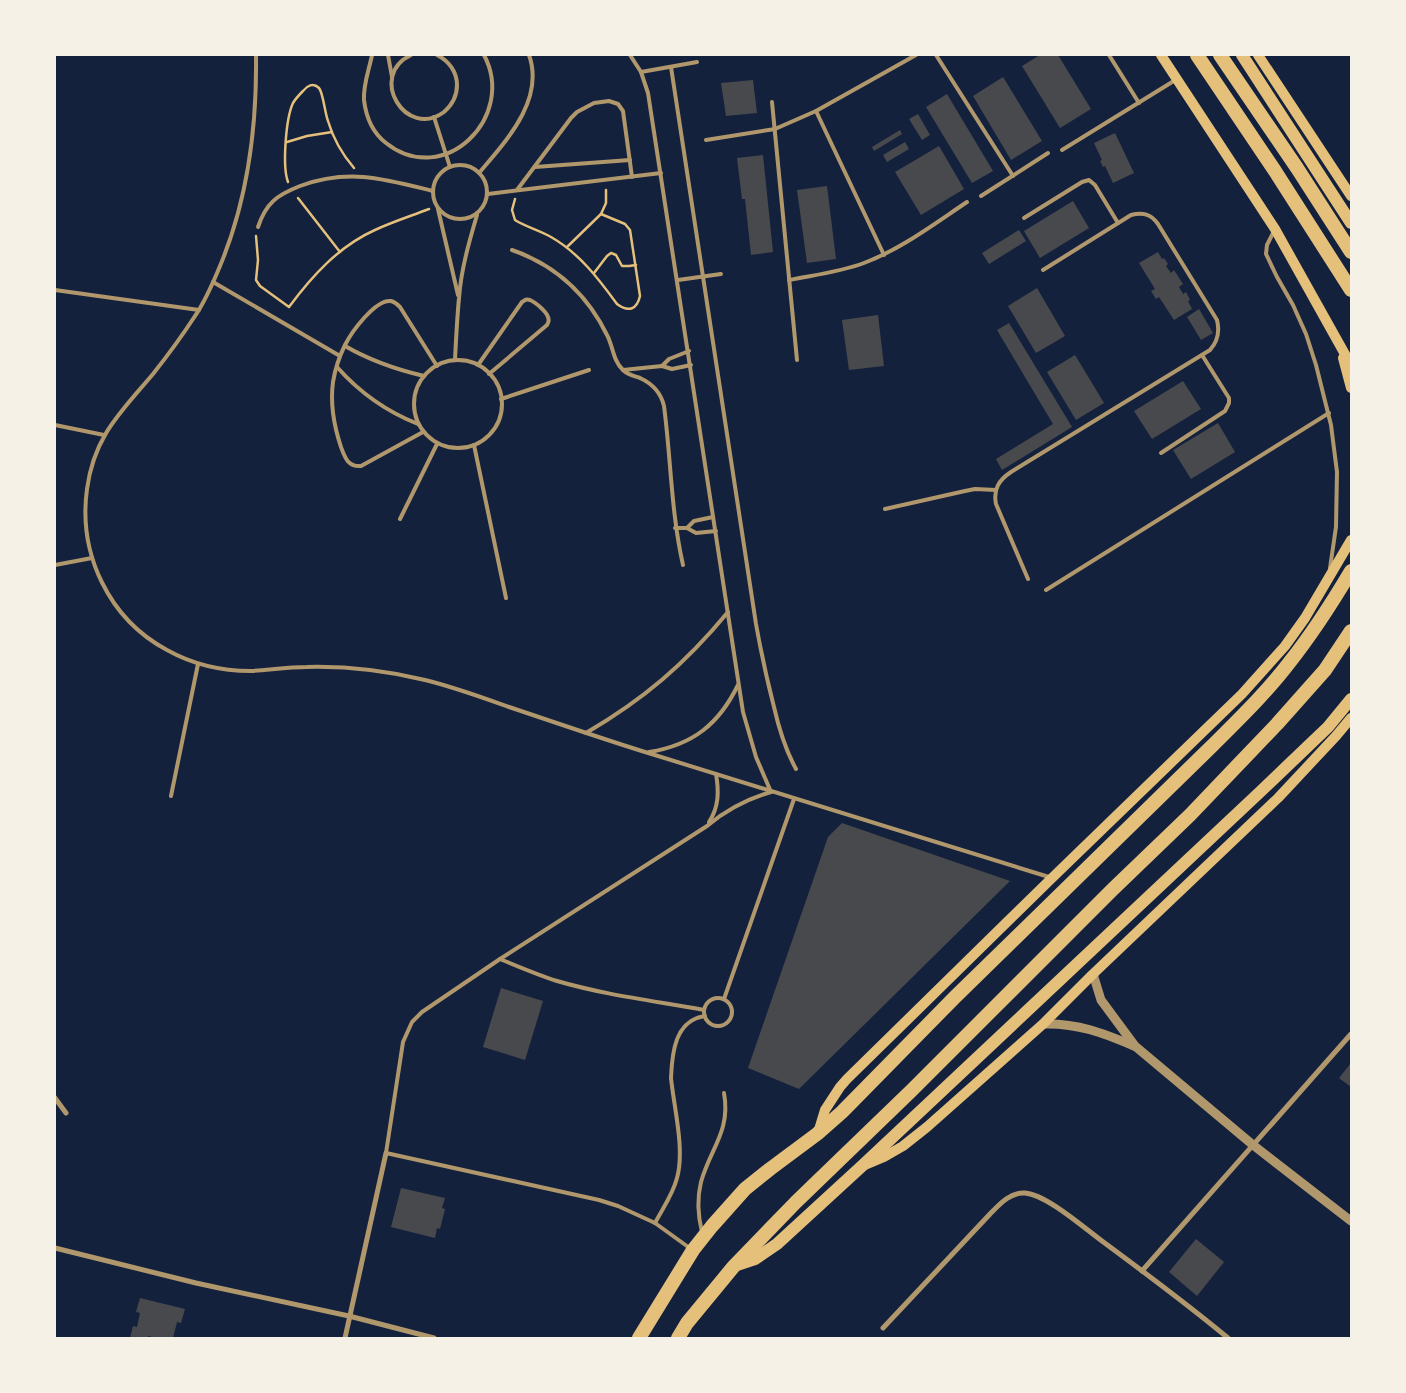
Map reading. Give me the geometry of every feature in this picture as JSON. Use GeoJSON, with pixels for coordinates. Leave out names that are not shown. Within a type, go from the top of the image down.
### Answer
{"type":"FeatureCollection","features":[{"type":"Feature","properties":{"kind":"highway"},"geometry":{"type":"LineString","coordinates":[[1197,55],[1275,171],[1351,290]]}},
{"type":"Feature","properties":{"kind":"highway"},"geometry":{"type":"LineString","coordinates":[[1220,55],[1298,168],[1350,250]]}},
{"type":"Feature","properties":{"kind":"highway"},"geometry":{"type":"LineString","coordinates":[[640,1338],[693,1250],[745,1189],[770,1168],[817,1134],[842,1112],[955,997],[1213,745],[1252,705],[1293,658],[1314,630],[1351,571]]}},
{"type":"Feature","properties":{"kind":"highway"},"geometry":{"type":"LineString","coordinates":[[678,1338],[687,1323],[734,1266],[796,1202],[1190,815],[1271,730],[1325,670],[1351,631]]}},
{"type":"Feature","properties":{"kind":"main road"},"geometry":{"type":"LineString","coordinates":[[1161,55],[1275,229],[1302,274],[1351,365]]}},
{"type":"Feature","properties":{"kind":"main road"},"geometry":{"type":"LineString","coordinates":[[1242,55],[1351,223]]}},
{"type":"Feature","properties":{"kind":"main road"},"geometry":{"type":"LineString","coordinates":[[1258,55],[1351,196]]}},
{"type":"Feature","properties":{"kind":"main road"},"geometry":{"type":"LineString","coordinates":[[1339,345],[1351,350]]}},
{"type":"Feature","properties":{"kind":"main road"},"geometry":{"type":"LineString","coordinates":[[1339,345],[1351,388]]}},
{"type":"Feature","properties":{"kind":"main road"},"geometry":{"type":"LineString","coordinates":[[817,1134],[825,1110],[847,1079],[1242,694],[1285,646],[1305,618],[1350,544],[1351,529]]}},
{"type":"Feature","properties":{"kind":"main road"},"geometry":{"type":"LineString","coordinates":[[734,1266],[755,1259],[776,1244],[862,1166],[1328,727],[1351,699]]}},
{"type":"Feature","properties":{"kind":"main road"},"geometry":{"type":"LineString","coordinates":[[862,1166],[884,1157],[903,1146],[1043,1024],[1278,798],[1351,718]]}},
{"type":"Feature","properties":{"kind":"street"},"geometry":{"type":"LineString","coordinates":[[1093,974],[1102,1000],[1135,1046],[1253,1145],[1351,1221]]}},
{"type":"Feature","properties":{"kind":"street"},"geometry":{"type":"LineString","coordinates":[[1043,1024],[1085,1028],[1135,1046]]}},
{"type":"Feature","properties":{"kind":"street"},"geometry":{"type":"LineString","coordinates":[[1142,1271],[1351,1034]]}},
{"type":"Feature","properties":{"kind":"street"},"geometry":{"type":"LineString","coordinates":[[55,1098],[66,1113]]}},
{"type":"Feature","properties":{"kind":"street"},"geometry":{"type":"LineString","coordinates":[[345,1338],[386,1153]]}},
{"type":"Feature","properties":{"kind":"street"},"geometry":{"type":"LineString","coordinates":[[884,1328],[990,1214],[1006,1199],[1015,1194],[1025,1193],[1054,1206],[1228,1338]]}},
{"type":"Feature","properties":{"kind":"street"},"geometry":{"type":"LineString","coordinates":[[55,1248],[196,1283],[349,1316],[434,1338]]}},
{"type":"Feature","properties":{"kind":"lane"},"geometry":{"type":"LineString","coordinates":[[256,55],[255,112],[252,147],[247,174],[234,227],[213,282],[199,310],[161,364],[113,420],[104,435],[91,469],[87,487],[86,523],[92,558],[106,591],[126,620],[152,642],[198,664],[236,671],[306,667],[397,674],[452,688],[646,753],[1052,878]]}},
{"type":"Feature","properties":{"kind":"lane"},"geometry":{"type":"LineString","coordinates":[[372,55],[364,99],[370,122],[383,141],[392,148],[413,157],[430,157],[456,150],[470,140],[481,127],[491,101],[493,84],[484,55]]}},
{"type":"Feature","properties":{"kind":"lane"},"geometry":{"type":"LineString","coordinates":[[388,55],[392,78]]}},
{"type":"Feature","properties":{"kind":"lane"},"geometry":{"type":"LineString","coordinates":[[411,55],[400,63],[395,70],[391,87],[396,103],[402,110],[417,118],[434,117],[442,113],[449,107],[456,92],[457,84],[452,67],[437,55]]}},
{"type":"Feature","properties":{"kind":"lane"},"geometry":{"type":"LineString","coordinates":[[479,173],[502,145],[524,112],[532,81],[529,55]]}},
{"type":"Feature","properties":{"kind":"lane"},"geometry":{"type":"LineString","coordinates":[[630,55],[641,72],[648,93],[689,351],[738,684],[750,738],[759,766],[771,792]]}},
{"type":"Feature","properties":{"kind":"lane"},"geometry":{"type":"LineString","coordinates":[[706,140],[775,129],[816,111],[916,55]]}},
{"type":"Feature","properties":{"kind":"lane"},"geometry":{"type":"LineString","coordinates":[[936,55],[1012,176]]}},
{"type":"Feature","properties":{"kind":"lane"},"geometry":{"type":"LineString","coordinates":[[1108,55],[1139,103]]}},
{"type":"Feature","properties":{"kind":"lane"},"geometry":{"type":"LineString","coordinates":[[641,72],[697,62]]}},
{"type":"Feature","properties":{"kind":"lane"},"geometry":{"type":"LineString","coordinates":[[671,67],[757,633],[782,738],[796,769]]}},
{"type":"Feature","properties":{"kind":"lane"},"geometry":{"type":"LineString","coordinates":[[1062,150],[1176,79]]}},
{"type":"Feature","properties":{"kind":"lane"},"geometry":{"type":"LineString","coordinates":[[517,190],[577,112],[594,103],[609,100],[618,104],[623,111],[632,177]]}},
{"type":"Feature","properties":{"kind":"lane"},"geometry":{"type":"LineString","coordinates":[[772,102],[797,360]]}},
{"type":"Feature","properties":{"kind":"lane"},"geometry":{"type":"LineString","coordinates":[[816,111],[884,255]]}},
{"type":"Feature","properties":{"kind":"lane"},"geometry":{"type":"LineString","coordinates":[[434,117],[450,167]]}},
{"type":"Feature","properties":{"kind":"lane"},"geometry":{"type":"LineString","coordinates":[[981,196],[1048,153]]}},
{"type":"Feature","properties":{"kind":"lane"},"geometry":{"type":"LineString","coordinates":[[535,167],[630,160]]}},
{"type":"Feature","properties":{"kind":"lane"},"geometry":{"type":"LineString","coordinates":[[437,206],[448,217],[463,220],[471,218],[482,208],[488,194],[484,179],[473,168],[458,165],[450,167],[438,177],[433,191],[459,297]]}},
{"type":"Feature","properties":{"kind":"lane"},"geometry":{"type":"LineString","coordinates":[[488,194],[661,174]]}},
{"type":"Feature","properties":{"kind":"lane"},"geometry":{"type":"LineString","coordinates":[[258,227],[262,215],[269,204],[279,195],[312,182],[330,178],[362,176],[395,181],[433,191]]}},
{"type":"Feature","properties":{"kind":"lane"},"geometry":{"type":"LineString","coordinates":[[1024,218],[1082,182],[1089,180],[1095,184],[1118,223]]}},
{"type":"Feature","properties":{"kind":"lane"},"geometry":{"type":"LineString","coordinates":[[789,280],[842,270],[884,255],[967,202]]}},
{"type":"Feature","properties":{"kind":"lane"},"geometry":{"type":"LineString","coordinates":[[455,360],[459,297],[466,255],[477,214]]}},
{"type":"Feature","properties":{"kind":"lane"},"geometry":{"type":"LineString","coordinates":[[1028,579],[996,504],[996,490],[1002,478],[1202,355],[1214,346],[1219,333],[1216,320],[1158,224],[1154,218],[1147,214],[1131,215],[1043,270]]}},
{"type":"Feature","properties":{"kind":"lane"},"geometry":{"type":"LineString","coordinates":[[1275,229],[1266,254],[1306,334],[1316,365],[1336,451],[1336,527],[1328,580]]}},
{"type":"Feature","properties":{"kind":"lane"},"geometry":{"type":"LineString","coordinates":[[512,250],[530,256],[564,279],[581,296],[600,322],[623,370],[655,387],[662,399],[665,413],[675,528],[683,565]]}},
{"type":"Feature","properties":{"kind":"lane"},"geometry":{"type":"LineString","coordinates":[[678,280],[721,274]]}},
{"type":"Feature","properties":{"kind":"lane"},"geometry":{"type":"LineString","coordinates":[[213,282],[340,356]]}},
{"type":"Feature","properties":{"kind":"lane"},"geometry":{"type":"LineString","coordinates":[[55,290],[199,310]]}},
{"type":"Feature","properties":{"kind":"lane"},"geometry":{"type":"LineString","coordinates":[[478,366],[522,302],[531,300],[548,315],[548,325],[489,374]]}},
{"type":"Feature","properties":{"kind":"lane"},"geometry":{"type":"LineString","coordinates":[[423,432],[361,466],[355,467],[350,464],[344,454],[339,440],[333,411],[334,381],[340,356],[357,326],[368,314],[385,302],[390,301],[400,307],[436,366]]}},
{"type":"Feature","properties":{"kind":"lane"},"geometry":{"type":"LineString","coordinates":[[345,346],[379,364],[424,376]]}},
{"type":"Feature","properties":{"kind":"lane"},"geometry":{"type":"LineString","coordinates":[[662,366],[669,359],[689,351]]}},
{"type":"Feature","properties":{"kind":"lane"},"geometry":{"type":"LineString","coordinates":[[1160,453],[1225,410],[1230,403],[1227,394],[1202,355]]}},
{"type":"Feature","properties":{"kind":"lane"},"geometry":{"type":"LineString","coordinates":[[455,360],[471,362],[478,366],[489,374],[499,390],[502,409],[496,427],[483,441],[474,446],[456,449],[437,444],[423,432],[418,424],[414,407],[416,390],[424,376],[436,366],[445,362],[455,360]]}},
{"type":"Feature","properties":{"kind":"lane"},"geometry":{"type":"LineString","coordinates":[[623,370],[662,366],[672,369],[691,365]]}},
{"type":"Feature","properties":{"kind":"lane"},"geometry":{"type":"LineString","coordinates":[[337,366],[349,380],[378,404],[418,424]]}},
{"type":"Feature","properties":{"kind":"lane"},"geometry":{"type":"LineString","coordinates":[[501,399],[589,370]]}},
{"type":"Feature","properties":{"kind":"lane"},"geometry":{"type":"LineString","coordinates":[[1046,590],[1328,413]]}},
{"type":"Feature","properties":{"kind":"lane"},"geometry":{"type":"LineString","coordinates":[[55,425],[104,435]]}},
{"type":"Feature","properties":{"kind":"lane"},"geometry":{"type":"LineString","coordinates":[[400,519],[437,444]]}},
{"type":"Feature","properties":{"kind":"lane"},"geometry":{"type":"LineString","coordinates":[[474,446],[506,598]]}},
{"type":"Feature","properties":{"kind":"lane"},"geometry":{"type":"LineString","coordinates":[[884,509],[975,489],[996,490]]}},
{"type":"Feature","properties":{"kind":"lane"},"geometry":{"type":"LineString","coordinates":[[686,528],[694,521],[714,516]]}},
{"type":"Feature","properties":{"kind":"lane"},"geometry":{"type":"LineString","coordinates":[[675,528],[686,528],[696,533],[716,532]]}},
{"type":"Feature","properties":{"kind":"lane"},"geometry":{"type":"LineString","coordinates":[[55,565],[92,558]]}},
{"type":"Feature","properties":{"kind":"lane"},"geometry":{"type":"LineString","coordinates":[[586,733],[611,719],[657,685],[696,649],[728,612]]}},
{"type":"Feature","properties":{"kind":"lane"},"geometry":{"type":"LineString","coordinates":[[171,796],[198,664]]}},
{"type":"Feature","properties":{"kind":"lane"},"geometry":{"type":"LineString","coordinates":[[646,753],[680,744],[709,726],[731,700],[738,684]]}},
{"type":"Feature","properties":{"kind":"lane"},"geometry":{"type":"LineString","coordinates":[[707,826],[717,801],[716,774]]}},
{"type":"Feature","properties":{"kind":"lane"},"geometry":{"type":"LineString","coordinates":[[693,1250],[655,1223],[631,1211],[599,1200],[386,1153],[403,1042],[412,1022],[422,1012],[500,959],[707,826],[730,809],[750,799],[771,792]]}},
{"type":"Feature","properties":{"kind":"lane"},"geometry":{"type":"LineString","coordinates":[[724,999],[794,799]]}},
{"type":"Feature","properties":{"kind":"lane"},"geometry":{"type":"LineString","coordinates":[[500,959],[556,981],[704,1010]]}},
{"type":"Feature","properties":{"kind":"lane"},"geometry":{"type":"LineString","coordinates":[[717,998],[724,999],[732,1008],[730,1020],[725,1025],[713,1025],[708,1022],[704,1010],[711,1000],[717,998]]}},
{"type":"Feature","properties":{"kind":"lane"},"geometry":{"type":"LineString","coordinates":[[655,1223],[673,1188],[679,1166],[680,1152],[671,1078],[676,1044],[687,1023],[705,1016]]}},
{"type":"Feature","properties":{"kind":"lane"},"geometry":{"type":"LineString","coordinates":[[703,1236],[698,1213],[699,1190],[701,1180],[723,1127],[726,1110],[724,1093]]}},
{"type":"Feature","properties":{"kind":"path"},"geometry":{"type":"LineString","coordinates":[[340,252],[291,189],[287,178],[285,167],[289,117],[293,103],[306,87],[312,85],[318,87],[322,92],[332,132],[344,156],[362,176]]}},
{"type":"Feature","properties":{"kind":"path"},"geometry":{"type":"LineString","coordinates":[[286,142],[332,132]]}},
{"type":"Feature","properties":{"kind":"path"},"geometry":{"type":"LineString","coordinates":[[567,247],[602,214],[606,204],[606,180]]}},
{"type":"Feature","properties":{"kind":"path"},"geometry":{"type":"LineString","coordinates":[[517,190],[512,210],[515,220],[551,237],[567,247],[594,273],[617,304],[624,309],[632,308],[638,303],[640,296],[631,234],[628,226],[602,214]]}},
{"type":"Feature","properties":{"kind":"path"},"geometry":{"type":"LineString","coordinates":[[258,227],[256,280],[260,286],[289,307],[312,277],[340,252],[373,230],[437,206]]}},
{"type":"Feature","properties":{"kind":"path"},"geometry":{"type":"LineString","coordinates":[[594,273],[606,256],[611,253],[616,255],[622,266],[636,265]]}},
{"type":"Feature","properties":{"kind":"building"},"geometry":{"type":"Polygon","coordinates":[[[1040,55],[1058,55],[1091,109],[1060,128],[1022,66],[1040,55]]]}},
{"type":"Feature","properties":{"kind":"building"},"geometry":{"type":"Polygon","coordinates":[[[1003,77],[1042,141],[1011,160],[973,96],[1003,77]]]}},
{"type":"Feature","properties":{"kind":"building"},"geometry":{"type":"Polygon","coordinates":[[[753,80],[757,113],[726,116],[721,83],[753,80]]]}},
{"type":"Feature","properties":{"kind":"building"},"geometry":{"type":"Polygon","coordinates":[[[947,94],[993,171],[972,183],[926,107],[947,94]]]}},
{"type":"Feature","properties":{"kind":"building"},"geometry":{"type":"Polygon","coordinates":[[[918,114],[930,135],[922,140],[909,119],[918,114]]]}},
{"type":"Feature","properties":{"kind":"building"},"geometry":{"type":"Polygon","coordinates":[[[900,130],[902,134],[874,151],[872,147],[900,130]]]}},
{"type":"Feature","properties":{"kind":"building"},"geometry":{"type":"Polygon","coordinates":[[[1115,133],[1134,173],[1113,183],[1105,166],[1103,167],[1100,161],[1102,160],[1094,143],[1115,133]]]}},
{"type":"Feature","properties":{"kind":"building"},"geometry":{"type":"Polygon","coordinates":[[[905,142],[909,149],[887,162],[883,155],[905,142]]]}},
{"type":"Feature","properties":{"kind":"building"},"geometry":{"type":"Polygon","coordinates":[[[939,146],[964,189],[921,215],[895,172],[939,146]]]}},
{"type":"Feature","properties":{"kind":"building"},"geometry":{"type":"Polygon","coordinates":[[[763,155],[773,252],[751,255],[745,199],[742,199],[737,158],[763,155]]]}},
{"type":"Feature","properties":{"kind":"building"},"geometry":{"type":"Polygon","coordinates":[[[827,186],[836,259],[807,263],[797,190],[827,186]]]}},
{"type":"Feature","properties":{"kind":"building"},"geometry":{"type":"Polygon","coordinates":[[[1073,201],[1089,228],[1040,258],[1024,231],[1073,201]]]}},
{"type":"Feature","properties":{"kind":"building"},"geometry":{"type":"Polygon","coordinates":[[[1019,230],[1026,241],[989,264],[982,253],[1019,230]]]}},
{"type":"Feature","properties":{"kind":"building"},"geometry":{"type":"Polygon","coordinates":[[[1158,252],[1168,264],[1166,266],[1171,273],[1174,270],[1183,284],[1179,287],[1183,294],[1186,292],[1190,300],[1188,301],[1192,309],[1174,320],[1159,297],[1156,299],[1151,291],[1155,289],[1139,263],[1158,252]]]}},
{"type":"Feature","properties":{"kind":"building"},"geometry":{"type":"Polygon","coordinates":[[[1037,288],[1065,336],[1036,353],[1008,306],[1037,288]]]}},
{"type":"Feature","properties":{"kind":"building"},"geometry":{"type":"Polygon","coordinates":[[[1199,309],[1213,333],[1201,340],[1187,317],[1199,309]]]}},
{"type":"Feature","properties":{"kind":"building"},"geometry":{"type":"Polygon","coordinates":[[[878,315],[884,366],[849,370],[842,320],[878,315]]]}},
{"type":"Feature","properties":{"kind":"building"},"geometry":{"type":"Polygon","coordinates":[[[1009,323],[1072,427],[1002,470],[996,459],[1053,424],[997,330],[1009,323]]]}},
{"type":"Feature","properties":{"kind":"building"},"geometry":{"type":"Polygon","coordinates":[[[1075,355],[1104,403],[1076,420],[1047,372],[1075,355]]]}},
{"type":"Feature","properties":{"kind":"building"},"geometry":{"type":"Polygon","coordinates":[[[1183,381],[1201,409],[1152,439],[1134,411],[1183,381]]]}},
{"type":"Feature","properties":{"kind":"building"},"geometry":{"type":"Polygon","coordinates":[[[1218,423],[1235,452],[1191,479],[1173,450],[1218,423]]]}},
{"type":"Feature","properties":{"kind":"building"},"geometry":{"type":"Polygon","coordinates":[[[842,823],[1010,881],[799,1089],[748,1068],[828,837],[842,823]]]}},
{"type":"Feature","properties":{"kind":"building"},"geometry":{"type":"Polygon","coordinates":[[[501,988],[543,1001],[525,1060],[483,1047],[501,988]]]}},
{"type":"Feature","properties":{"kind":"building"},"geometry":{"type":"Polygon","coordinates":[[[1351,1063],[1351,1087],[1339,1078],[1351,1063]]]}},
{"type":"Feature","properties":{"kind":"building"},"geometry":{"type":"Polygon","coordinates":[[[401,1188],[445,1198],[442,1208],[445,1209],[440,1229],[437,1228],[435,1238],[391,1227],[401,1188]]]}},
{"type":"Feature","properties":{"kind":"building"},"geometry":{"type":"Polygon","coordinates":[[[1196,1239],[1224,1262],[1197,1296],[1169,1272],[1196,1239]]]}},
{"type":"Feature","properties":{"kind":"building"},"geometry":{"type":"Polygon","coordinates":[[[140,1298],[185,1309],[181,1323],[177,1322],[173,1338],[148,1336],[148,1338],[130,1338],[133,1326],[137,1327],[140,1313],[136,1312],[140,1298]]]}}]}
